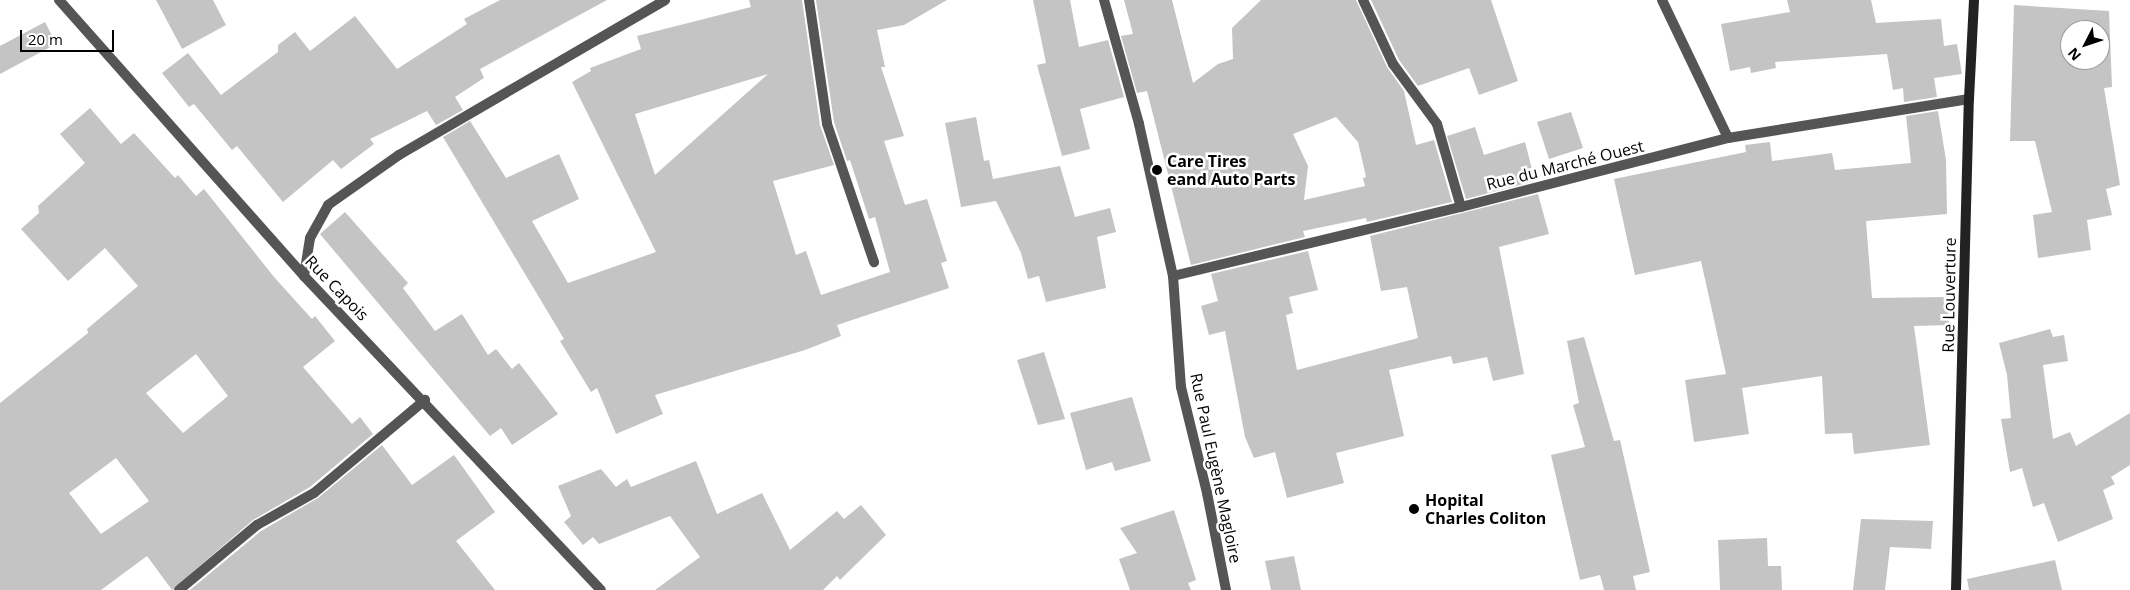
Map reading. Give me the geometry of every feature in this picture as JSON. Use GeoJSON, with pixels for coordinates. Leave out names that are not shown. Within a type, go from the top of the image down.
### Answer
{"type":"FeatureCollection","features":[{"type":"Feature","properties":{"kind":"main road","name":"Rue Louverture"},"geometry":{"type":"LineString","coordinates":[[1956,590],[1969,99],[1974,0]]}},
{"type":"Feature","properties":{"kind":"street","name":"Rue Capois"},"geometry":{"type":"LineString","coordinates":[[59,0],[304,276],[424,400],[601,590]]}},
{"type":"Feature","properties":{"kind":"street"},"geometry":{"type":"LineString","coordinates":[[304,276],[310,238],[328,205],[399,155],[665,0]]}},
{"type":"Feature","properties":{"kind":"street"},"geometry":{"type":"LineString","coordinates":[[809,0],[827,124],[874,262]]}},
{"type":"Feature","properties":{"kind":"street","name":"Rue Paul Eugène Magloire"},"geometry":{"type":"LineString","coordinates":[[1104,0],[1137,117],[1173,276],[1181,387],[1207,493],[1226,590]]}},
{"type":"Feature","properties":{"kind":"street"},"geometry":{"type":"LineString","coordinates":[[1363,0],[1393,64],[1437,124],[1461,207]]}},
{"type":"Feature","properties":{"kind":"street"},"geometry":{"type":"LineString","coordinates":[[1662,0],[1728,138]]}},
{"type":"Feature","properties":{"kind":"street","name":"Rue du Marché Ouest"},"geometry":{"type":"LineString","coordinates":[[1173,276],[1461,207],[1728,138],[1969,99]]}},
{"type":"Feature","properties":{"kind":"street"},"geometry":{"type":"LineString","coordinates":[[179,590],[257,525],[314,493],[424,400]]}},
{"type":"Feature","properties":{"kind":"building"},"geometry":{"type":"Polygon","coordinates":[[[156,0],[213,0],[226,25],[182,49],[156,0]]]}},
{"type":"Feature","properties":{"kind":"building"},"geometry":{"type":"Polygon","coordinates":[[[500,0],[607,0],[480,69],[484,78],[455,97],[463,110],[436,125],[427,111],[370,139],[374,144],[341,169],[333,160],[283,202],[237,146],[232,150],[194,104],[189,107],[162,73],[188,53],[221,95],[278,52],[278,45],[295,32],[310,51],[355,16],[397,69],[467,24],[464,19],[500,0]]]}},
{"type":"Feature","properties":{"kind":"building"},"geometry":{"type":"Polygon","coordinates":[[[749,0],[802,0],[820,125],[834,165],[773,181],[796,255],[806,251],[821,295],[890,272],[875,217],[869,219],[850,160],[847,161],[834,122],[816,0],[947,0],[904,25],[877,30],[885,67],[881,67],[904,136],[884,141],[905,205],[927,199],[947,261],[941,263],[949,288],[837,325],[841,336],[805,350],[655,395],[663,414],[616,434],[597,388],[591,392],[560,341],[564,339],[443,137],[470,121],[506,178],[559,154],[579,199],[532,221],[568,283],[656,252],[572,82],[591,71],[590,68],[641,49],[637,36],[751,7],[749,0]],[[768,74],[635,114],[655,175],[768,74]]]}},
{"type":"Feature","properties":{"kind":"building"},"geometry":{"type":"Polygon","coordinates":[[[1033,0],[1070,0],[1079,47],[1108,40],[1124,97],[1080,109],[1090,149],[1062,156],[1037,65],[1046,63],[1033,0]]]}},
{"type":"Feature","properties":{"kind":"building"},"geometry":{"type":"Polygon","coordinates":[[[1124,0],[1172,0],[1193,83],[1218,64],[1233,59],[1232,28],[1261,0],[1356,0],[1387,67],[1404,91],[1416,145],[1434,140],[1452,202],[1367,222],[1366,218],[1303,231],[1305,237],[1191,265],[1147,91],[1137,93],[1121,36],[1133,34],[1124,0]],[[1336,117],[1293,134],[1308,166],[1304,200],[1365,186],[1363,178],[1366,177],[1358,142],[1336,117]]]}},
{"type":"Feature","properties":{"kind":"building"},"geometry":{"type":"Polygon","coordinates":[[[1371,0],[1491,0],[1518,81],[1479,95],[1469,68],[1418,86],[1399,60],[1371,0]]]}},
{"type":"Feature","properties":{"kind":"building"},"geometry":{"type":"Polygon","coordinates":[[[1787,0],[1871,0],[1876,23],[1941,19],[1944,46],[1957,44],[1962,74],[1934,78],[1937,97],[1904,102],[1903,88],[1893,90],[1887,54],[1775,62],[1776,68],[1751,73],[1750,67],[1730,71],[1721,24],[1790,12],[1787,0]]]}},
{"type":"Feature","properties":{"kind":"building"},"geometry":{"type":"Polygon","coordinates":[[[2014,5],[2109,11],[2109,20],[2060,20],[2060,70],[2110,70],[2110,36],[2112,87],[2104,88],[2120,185],[2106,189],[2112,215],[2087,220],[2091,250],[2038,258],[2033,215],[2052,212],[2035,141],[2010,141],[2014,5]]]}},
{"type":"Feature","properties":{"kind":"building"},"geometry":{"type":"Polygon","coordinates":[[[45,22],[56,44],[0,74],[0,46],[45,22]]]}},
{"type":"Feature","properties":{"kind":"building"},"geometry":{"type":"Polygon","coordinates":[[[90,108],[121,144],[134,133],[175,178],[178,175],[196,196],[204,189],[274,277],[312,319],[315,316],[335,341],[303,367],[352,424],[360,417],[373,434],[310,487],[253,520],[172,590],[147,556],[101,590],[0,590],[0,403],[88,333],[87,329],[138,286],[105,248],[68,281],[21,229],[39,213],[38,206],[85,163],[60,134],[90,108]],[[196,354],[146,393],[183,433],[228,396],[196,354]],[[116,458],[69,493],[101,534],[149,501],[116,458]]]}},
{"type":"Feature","properties":{"kind":"building"},"geometry":{"type":"Polygon","coordinates":[[[1938,111],[1946,160],[1947,214],[1866,221],[1872,298],[1948,297],[1949,325],[1914,326],[1930,445],[1854,454],[1852,433],[1825,434],[1822,376],[1742,388],[1749,434],[1694,442],[1685,380],[1726,374],[1701,261],[1635,275],[1614,179],[1746,152],[1745,145],[1770,142],[1772,161],[1832,153],[1835,170],[1911,163],[1906,116],[1938,111]]]}},
{"type":"Feature","properties":{"kind":"building"},"geometry":{"type":"Polygon","coordinates":[[[1571,112],[1583,148],[1549,159],[1537,122],[1571,112]]]}},
{"type":"Feature","properties":{"kind":"building"},"geometry":{"type":"Polygon","coordinates":[[[976,117],[984,161],[989,160],[993,179],[1060,166],[1075,217],[1110,208],[1116,232],[1097,237],[1106,288],[1046,302],[1039,276],[1028,279],[1021,253],[996,201],[961,207],[945,123],[976,117]]]}},
{"type":"Feature","properties":{"kind":"building"},"geometry":{"type":"Polygon","coordinates":[[[1475,127],[1484,155],[1525,142],[1535,181],[1466,199],[1447,136],[1475,127]]]}},
{"type":"Feature","properties":{"kind":"building"},"geometry":{"type":"Polygon","coordinates":[[[1538,194],[1549,234],[1499,247],[1524,374],[1493,381],[1487,357],[1453,364],[1451,356],[1389,370],[1404,436],[1336,453],[1344,483],[1287,498],[1275,452],[1254,458],[1245,437],[1225,331],[1209,335],[1201,306],[1218,301],[1211,274],[1308,251],[1318,290],[1289,297],[1293,313],[1286,315],[1297,370],[1418,338],[1407,287],[1381,291],[1370,236],[1538,194]]]}},
{"type":"Feature","properties":{"kind":"building"},"geometry":{"type":"Polygon","coordinates":[[[345,212],[408,283],[403,288],[435,331],[462,314],[488,355],[496,349],[512,369],[519,363],[558,414],[512,445],[501,428],[490,436],[320,234],[345,212]]]}},
{"type":"Feature","properties":{"kind":"building"},"geometry":{"type":"Polygon","coordinates":[[[2050,329],[2053,337],[2064,335],[2068,361],[2043,365],[2053,439],[2070,432],[2076,446],[2130,413],[2130,465],[2111,477],[2115,484],[2103,490],[2113,519],[2058,542],[2044,503],[2033,507],[2022,468],[2010,472],[2001,419],[2011,418],[2007,375],[1999,343],[2050,329]]]}},
{"type":"Feature","properties":{"kind":"building"},"geometry":{"type":"Polygon","coordinates":[[[1584,337],[1614,441],[1620,440],[1650,572],[1633,576],[1636,590],[1604,590],[1600,575],[1580,580],[1551,455],[1585,447],[1573,405],[1579,403],[1567,341],[1584,337]]]}},
{"type":"Feature","properties":{"kind":"building"},"geometry":{"type":"Polygon","coordinates":[[[1044,352],[1065,419],[1038,425],[1017,360],[1044,352]]]}},
{"type":"Feature","properties":{"kind":"building"},"geometry":{"type":"Polygon","coordinates":[[[1132,397],[1151,461],[1115,471],[1112,462],[1086,470],[1070,413],[1132,397]]]}},
{"type":"Feature","properties":{"kind":"building"},"geometry":{"type":"Polygon","coordinates":[[[382,445],[412,485],[454,455],[495,512],[456,541],[495,590],[190,590],[261,531],[318,498],[382,445]]]}},
{"type":"Feature","properties":{"kind":"building"},"geometry":{"type":"Polygon","coordinates":[[[696,461],[717,514],[762,493],[790,550],[837,511],[844,519],[861,505],[886,535],[840,580],[837,576],[823,590],[655,590],[700,557],[670,516],[599,544],[593,537],[583,545],[564,522],[571,516],[558,486],[601,469],[616,487],[627,479],[631,487],[696,461]]]}},
{"type":"Feature","properties":{"kind":"building"},"geometry":{"type":"Polygon","coordinates":[[[1174,510],[1196,580],[1188,583],[1191,590],[1130,590],[1119,559],[1137,553],[1120,528],[1174,510]]]}},
{"type":"Feature","properties":{"kind":"building"},"geometry":{"type":"Polygon","coordinates":[[[1861,519],[1933,521],[1931,549],[1890,547],[1885,590],[1853,590],[1861,519]]]}},
{"type":"Feature","properties":{"kind":"building"},"geometry":{"type":"Polygon","coordinates":[[[1767,538],[1768,566],[1781,566],[1782,590],[1720,590],[1718,540],[1767,538]]]}},
{"type":"Feature","properties":{"kind":"building"},"geometry":{"type":"Polygon","coordinates":[[[1294,556],[1301,590],[1271,590],[1265,561],[1294,556]]]}},
{"type":"Feature","properties":{"kind":"building"},"geometry":{"type":"Polygon","coordinates":[[[2055,560],[2062,590],[1969,590],[1967,579],[2055,560]]]}},
{"type":"Feature","properties":{"kind":"place","name":"Care Tires eand Auto Parts"},"geometry":{"type":"Point","coordinates":[1157,170]}},
{"type":"Feature","properties":{"kind":"place","name":"Hopital Charles Coliton"},"geometry":{"type":"Point","coordinates":[1414,509]}}]}
